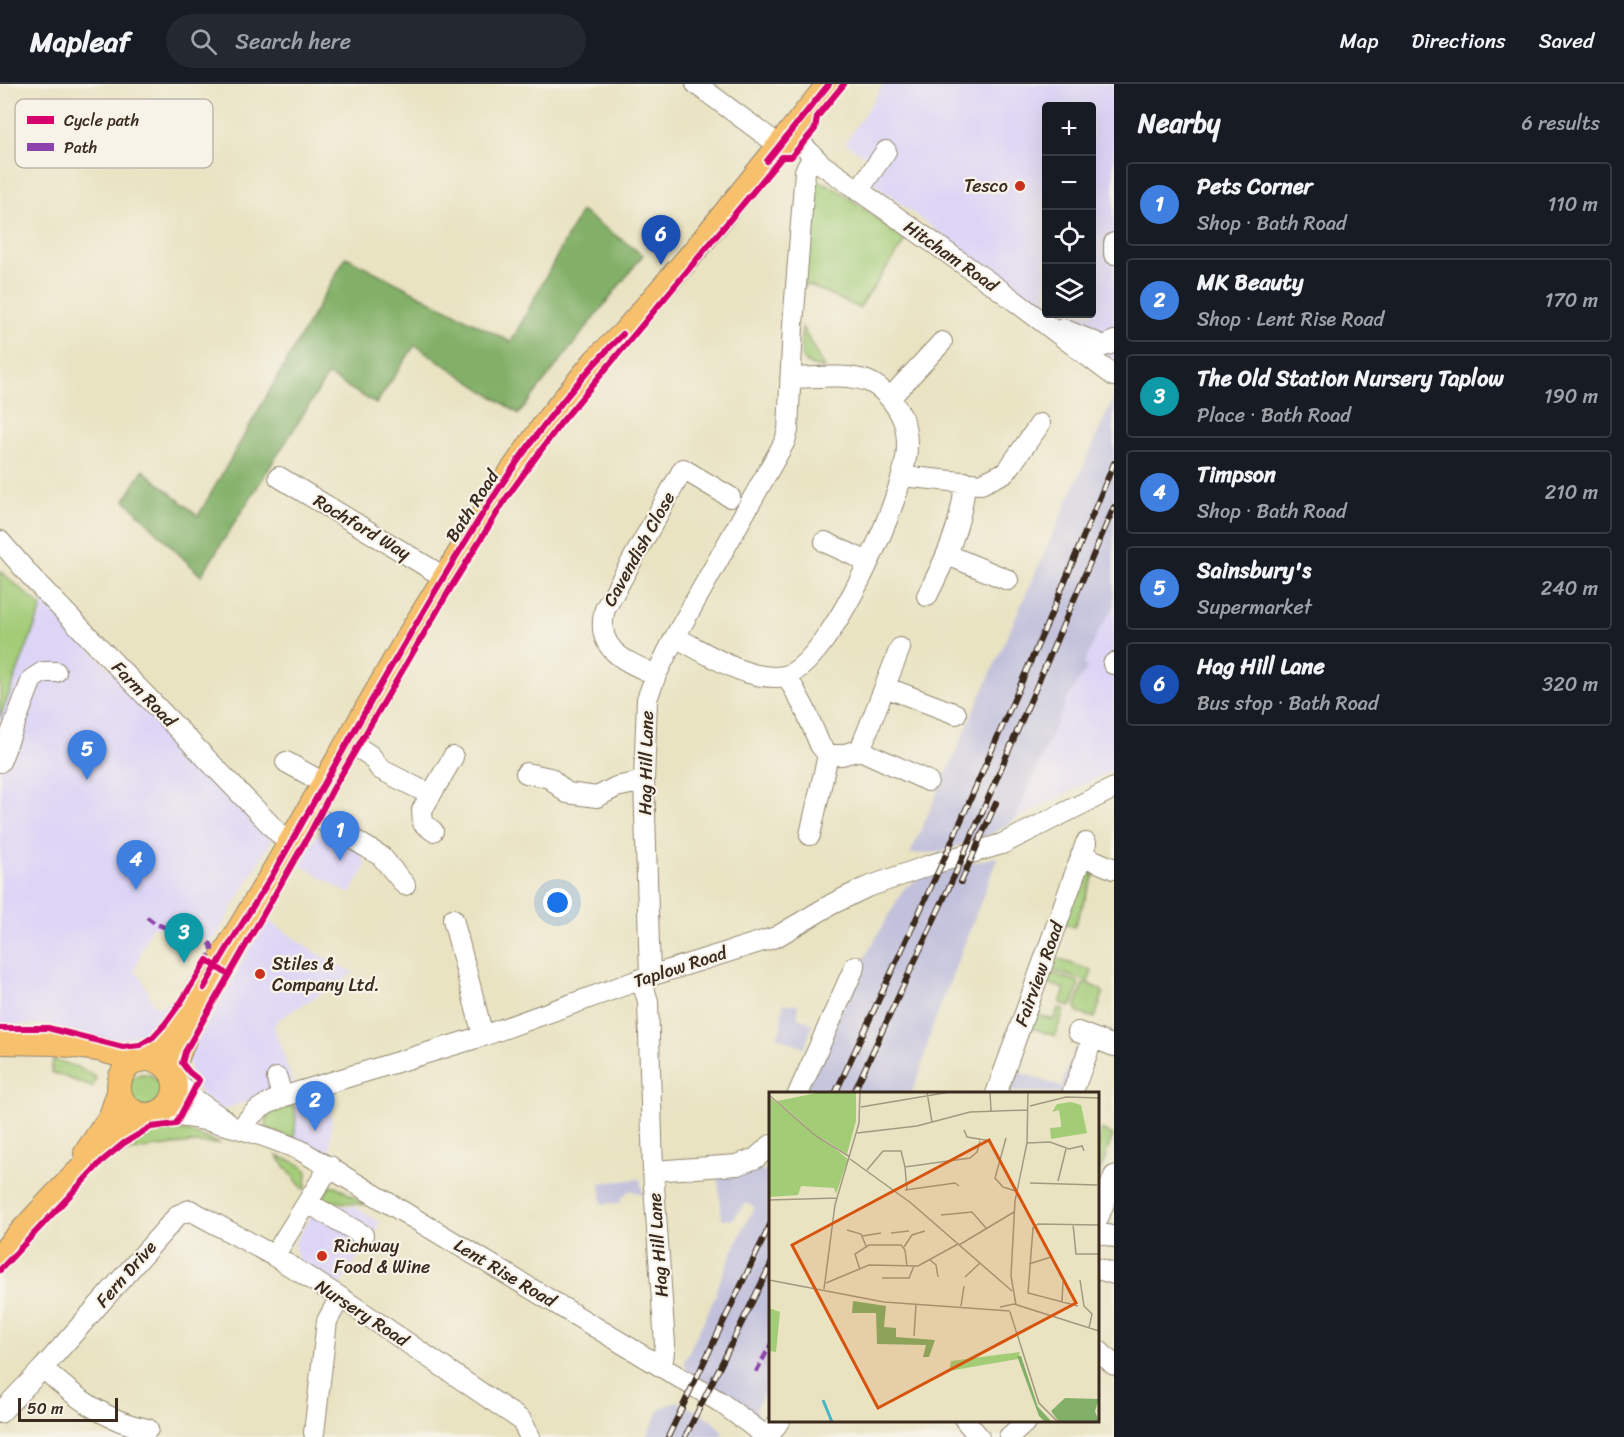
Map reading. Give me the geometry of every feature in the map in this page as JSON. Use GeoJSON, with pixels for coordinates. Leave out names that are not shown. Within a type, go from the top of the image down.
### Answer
{"type":"FeatureCollection","features":[{"type":"Feature","properties":{"kind":"main road","name":"Bath Road"},"geometry":{"type":"LineString","coordinates":[[140,1060],[160,1044],[204,988],[444,577],[498,491],[550,417],[596,360],[623,334],[697,248],[829,84]]}},
{"type":"Feature","properties":{"kind":"main road","name":"Bath Road"},"geometry":{"type":"LineString","coordinates":[[172,1075],[204,988]]}},
{"type":"Feature","properties":{"kind":"main road"},"geometry":{"type":"LineString","coordinates":[[0,1042],[55,1042],[98,1049],[140,1060],[159,1061],[172,1075],[175,1090],[173,1098],[164,1110],[118,1137],[72,1176],[0,1255]]}},
{"type":"Feature","properties":{"kind":"main road"},"geometry":{"type":"LineString","coordinates":[[55,1042],[101,1067],[112,1077],[125,1105],[131,1110],[138,1114],[154,1114]]}},
{"type":"Feature","properties":{"kind":"main road"},"geometry":{"type":"LineString","coordinates":[[72,1176],[111,1116],[124,1071],[140,1060]]}},
{"type":"Feature","properties":{"kind":"street","name":"Hitcham Road"},"geometry":{"type":"LineString","coordinates":[[696,84],[813,157],[999,289],[1114,376]]}},
{"type":"Feature","properties":{"kind":"street"},"geometry":{"type":"LineString","coordinates":[[858,191],[886,151]]}},
{"type":"Feature","properties":{"kind":"street","name":"Hag Hill Lane"},"geometry":{"type":"LineString","coordinates":[[662,1367],[665,1344],[653,1171],[645,978],[644,781],[647,699],[675,637],[786,441],[805,171],[813,157]]}},
{"type":"Feature","properties":{"kind":"street"},"geometry":{"type":"LineString","coordinates":[[1114,243],[1114,254]]}},
{"type":"Feature","properties":{"kind":"street"},"geometry":{"type":"LineString","coordinates":[[1044,322],[1104,346],[1114,341]]}},
{"type":"Feature","properties":{"kind":"street"},"geometry":{"type":"LineString","coordinates":[[890,398],[942,342]]}},
{"type":"Feature","properties":{"kind":"street"},"geometry":{"type":"LineString","coordinates":[[675,637],[747,673],[768,678],[787,676],[803,666],[819,649],[851,598],[896,499],[907,448],[904,421],[890,398],[869,381],[843,377],[790,378]]}},
{"type":"Feature","properties":{"kind":"street"},"geometry":{"type":"LineString","coordinates":[[902,476],[981,484],[1006,472],[1040,424]]}},
{"type":"Feature","properties":{"kind":"street","name":"Cavendish Close"},"geometry":{"type":"LineString","coordinates":[[656,675],[629,663],[610,648],[603,633],[605,609],[683,469],[730,497]]}},
{"type":"Feature","properties":{"kind":"street","name":"Rochford Way"},"geometry":{"type":"LineString","coordinates":[[279,477],[444,577]]}},
{"type":"Feature","properties":{"kind":"street"},"geometry":{"type":"LineString","coordinates":[[927,596],[948,555],[963,507],[965,482]]}},
{"type":"Feature","properties":{"kind":"street","name":"Farm Road"},"geometry":{"type":"LineString","coordinates":[[0,542],[289,844]]}},
{"type":"Feature","properties":{"kind":"street"},"geometry":{"type":"LineString","coordinates":[[825,542],[868,562]]}},
{"type":"Feature","properties":{"kind":"street"},"geometry":{"type":"LineString","coordinates":[[948,555],[1008,580]]}},
{"type":"Feature","properties":{"kind":"street"},"geometry":{"type":"LineString","coordinates":[[860,750],[900,648]]}},
{"type":"Feature","properties":{"kind":"street"},"geometry":{"type":"LineString","coordinates":[[0,762],[32,679],[43,672],[56,672]]}},
{"type":"Feature","properties":{"kind":"street"},"geometry":{"type":"LineString","coordinates":[[787,676],[805,709],[820,745],[828,755]]}},
{"type":"Feature","properties":{"kind":"street"},"geometry":{"type":"LineString","coordinates":[[885,687],[956,714]]}},
{"type":"Feature","properties":{"kind":"street"},"geometry":{"type":"LineString","coordinates":[[348,741],[371,756],[380,770],[431,795]]}},
{"type":"Feature","properties":{"kind":"street"},"geometry":{"type":"LineString","coordinates":[[828,755],[841,755],[860,750],[928,781]]}},
{"type":"Feature","properties":{"kind":"street"},"geometry":{"type":"LineString","coordinates":[[810,835],[828,755]]}},
{"type":"Feature","properties":{"kind":"street"},"geometry":{"type":"LineString","coordinates":[[433,831],[423,823],[422,810],[453,757]]}},
{"type":"Feature","properties":{"kind":"street"},"geometry":{"type":"LineString","coordinates":[[286,762],[324,783]]}},
{"type":"Feature","properties":{"kind":"street"},"geometry":{"type":"LineString","coordinates":[[526,773],[550,778],[567,793],[597,797],[616,787],[644,781]]}},
{"type":"Feature","properties":{"kind":"street","name":"Taplow Road"},"geometry":{"type":"LineString","coordinates":[[238,1127],[256,1110],[282,1097],[483,1036],[645,978],[776,937],[832,904],[865,888],[930,865],[1002,844],[1114,788]]}},
{"type":"Feature","properties":{"kind":"street"},"geometry":{"type":"LineString","coordinates":[[308,812],[381,856],[405,885]]}},
{"type":"Feature","properties":{"kind":"street","name":"Fairview Road"},"geometry":{"type":"LineString","coordinates":[[997,1092],[1084,849],[1114,869]]}},
{"type":"Feature","properties":{"kind":"street"},"geometry":{"type":"LineString","coordinates":[[453,919],[483,1036]]}},
{"type":"Feature","properties":{"kind":"street"},"geometry":{"type":"LineString","coordinates":[[799,1092],[855,966]]}},
{"type":"Feature","properties":{"kind":"street"},"geometry":{"type":"LineString","coordinates":[[1072,1092],[1086,1035],[1114,1046]]}},
{"type":"Feature","properties":{"kind":"street","name":"Lent Rise Road"},"geometry":{"type":"LineString","coordinates":[[172,1075],[190,1096],[238,1127]]}},
{"type":"Feature","properties":{"kind":"street"},"geometry":{"type":"LineString","coordinates":[[277,1078],[282,1097]]}},
{"type":"Feature","properties":{"kind":"street","name":"Lent Rise Road"},"geometry":{"type":"LineString","coordinates":[[154,1114],[181,1115],[238,1127],[300,1150],[720,1402],[768,1437]]}},
{"type":"Feature","properties":{"kind":"street"},"geometry":{"type":"LineString","coordinates":[[653,1171],[738,1165],[756,1158],[769,1147]]}},
{"type":"Feature","properties":{"kind":"street"},"geometry":{"type":"LineString","coordinates":[[274,1256],[330,1166]]}},
{"type":"Feature","properties":{"kind":"street"},"geometry":{"type":"LineString","coordinates":[[1099,1216],[1114,1176]]}},
{"type":"Feature","properties":{"kind":"street"},"geometry":{"type":"LineString","coordinates":[[308,1203],[363,1235]]}},
{"type":"Feature","properties":{"kind":"street","name":"Fern Drive"},"geometry":{"type":"LineString","coordinates":[[0,1413],[43,1368],[178,1215],[190,1210],[274,1256]]}},
{"type":"Feature","properties":{"kind":"street"},"geometry":{"type":"LineString","coordinates":[[1099,1232],[1114,1237]]}},
{"type":"Feature","properties":{"kind":"street","name":"Nursery Road"},"geometry":{"type":"LineString","coordinates":[[274,1256],[340,1297],[521,1420],[530,1437]]}},
{"type":"Feature","properties":{"kind":"street"},"geometry":{"type":"LineString","coordinates":[[1099,1269],[1114,1274]]}},
{"type":"Feature","properties":{"kind":"street"},"geometry":{"type":"LineString","coordinates":[[311,1426],[327,1321],[340,1297]]}},
{"type":"Feature","properties":{"kind":"street"},"geometry":{"type":"LineString","coordinates":[[1099,1351],[1114,1365]]}},
{"type":"Feature","properties":{"kind":"street"},"geometry":{"type":"LineString","coordinates":[[43,1368],[73,1395],[140,1431]]}},
{"type":"Feature","properties":{"kind":"street"},"geometry":{"type":"LineString","coordinates":[[768,1437],[779,1422]]}},
{"type":"Feature","properties":{"kind":"street"},"geometry":{"type":"LineString","coordinates":[[967,1422],[979,1437]]}},
{"type":"Feature","properties":{"kind":"street"},"geometry":{"type":"LineString","coordinates":[[1010,1437],[1026,1422]]}},
{"type":"Feature","properties":{"kind":"shaded area"},"geometry":{"type":"Polygon","coordinates":[[[884,84],[1114,84],[1114,361],[1109,361],[1052,318],[1096,318],[1096,102],[1042,102],[1042,310],[861,174],[871,160],[845,143],[884,84]]]}},
{"type":"Feature","properties":{"kind":"shaded area"},"geometry":{"type":"Polygon","coordinates":[[[1114,397],[1114,606],[1095,637],[1084,663],[1087,668],[1066,701],[1015,819],[994,833],[941,852],[910,854],[1114,397]]]}},
{"type":"Feature","properties":{"kind":"shaded area"},"geometry":{"type":"Polygon","coordinates":[[[45,601],[272,839],[214,940],[206,941],[177,928],[151,927],[134,972],[140,976],[154,1005],[159,1007],[168,1002],[174,1004],[157,1029],[125,1038],[122,1041],[119,1039],[111,1042],[48,1024],[0,1025],[0,718],[45,601]]]}},
{"type":"Feature","properties":{"kind":"shaded area"},"geometry":{"type":"Polygon","coordinates":[[[1114,606],[1114,769],[1015,819],[1066,701],[1087,668],[1084,663],[1096,639],[1094,637],[1114,606]]]}},
{"type":"Feature","properties":{"kind":"shaded area"},"geometry":{"type":"Polygon","coordinates":[[[318,833],[328,835],[363,855],[364,863],[367,864],[350,894],[300,865],[318,833]]]}},
{"type":"Feature","properties":{"kind":"shaded area"},"geometry":{"type":"Polygon","coordinates":[[[998,857],[932,1028],[919,1076],[911,1092],[804,1092],[864,959],[904,888],[933,870],[998,857]]]}},
{"type":"Feature","properties":{"kind":"shaded area"},"geometry":{"type":"Polygon","coordinates":[[[266,919],[318,954],[354,973],[278,1020],[274,1027],[294,1086],[221,1110],[203,1098],[192,1076],[188,1058],[266,919]]]}},
{"type":"Feature","properties":{"kind":"shaded area"},"geometry":{"type":"Polygon","coordinates":[[[783,1004],[798,1004],[798,1017],[813,1024],[804,1048],[777,1037],[781,1028],[783,1004]]]}},
{"type":"Feature","properties":{"kind":"shaded area"},"geometry":{"type":"Polygon","coordinates":[[[1075,1048],[1086,1050],[1070,1092],[1010,1092],[1017,1071],[1061,1087],[1075,1048]]]}},
{"type":"Feature","properties":{"kind":"shaded area"},"geometry":{"type":"Polygon","coordinates":[[[332,1094],[330,1158],[294,1139],[296,1119],[294,1105],[332,1094]]]}},
{"type":"Feature","properties":{"kind":"shaded area"},"geometry":{"type":"Polygon","coordinates":[[[758,1163],[760,1169],[769,1172],[769,1383],[756,1409],[758,1417],[752,1415],[737,1402],[689,1380],[684,1362],[717,1293],[715,1292],[745,1224],[755,1207],[746,1203],[733,1219],[722,1220],[717,1169],[758,1163]]]}},
{"type":"Feature","properties":{"kind":"shaded area"},"geometry":{"type":"Polygon","coordinates":[[[640,1179],[643,1195],[628,1191],[621,1199],[621,1203],[602,1204],[600,1183],[640,1179]]]}},
{"type":"Feature","properties":{"kind":"shaded area"},"geometry":{"type":"Polygon","coordinates":[[[318,1204],[356,1207],[380,1223],[339,1287],[298,1260],[294,1244],[318,1204]]]}},
{"type":"Feature","properties":{"kind":"shaded area"},"geometry":{"type":"Polygon","coordinates":[[[677,1401],[709,1418],[723,1432],[721,1437],[646,1437],[660,1409],[677,1401]]]}},
{"type":"Feature","properties":{"kind":"green space"},"geometry":{"type":"Polygon","coordinates":[[[815,180],[847,196],[905,241],[859,308],[809,285],[803,286],[815,180]]]}},
{"type":"Feature","properties":{"kind":"green space"},"geometry":{"type":"Polygon","coordinates":[[[581,211],[643,255],[519,414],[415,345],[376,404],[328,375],[201,576],[125,500],[143,470],[198,516],[346,257],[511,342],[581,211]]]}},
{"type":"Feature","properties":{"kind":"green space"},"geometry":{"type":"Polygon","coordinates":[[[802,327],[824,368],[815,367],[804,360],[801,349],[802,327]]]}},
{"type":"Feature","properties":{"kind":"green space"},"geometry":{"type":"Polygon","coordinates":[[[0,571],[42,607],[0,718],[0,571]]]}},
{"type":"Feature","properties":{"kind":"green space"},"geometry":{"type":"Polygon","coordinates":[[[1095,873],[1074,927],[1060,922],[1076,878],[1095,873]]]}},
{"type":"Feature","properties":{"kind":"green space"},"geometry":{"type":"Polygon","coordinates":[[[1048,955],[1092,971],[1088,982],[1043,967],[1048,955]]]}},
{"type":"Feature","properties":{"kind":"green space"},"geometry":{"type":"Polygon","coordinates":[[[1042,970],[1078,982],[1073,1004],[1070,1007],[1060,1003],[1065,989],[1038,980],[1042,970]]]}},
{"type":"Feature","properties":{"kind":"green space"},"geometry":{"type":"Polygon","coordinates":[[[1083,984],[1089,984],[1103,993],[1095,1018],[1078,1013],[1076,1006],[1083,984]]]}},
{"type":"Feature","properties":{"kind":"green space"},"geometry":{"type":"Polygon","coordinates":[[[1058,1008],[1064,1010],[1055,1036],[1030,1027],[1009,1092],[999,1092],[1028,1012],[1054,1020],[1058,1008]]]}},
{"type":"Feature","properties":{"kind":"green space"},"geometry":{"type":"Polygon","coordinates":[[[53,1060],[76,1066],[91,1074],[96,1078],[92,1087],[51,1072],[53,1060]]]}},
{"type":"Feature","properties":{"kind":"green space"},"geometry":{"type":"Polygon","coordinates":[[[144,1074],[156,1079],[161,1091],[156,1103],[144,1108],[132,1103],[127,1091],[132,1079],[144,1074]]]}},
{"type":"Feature","properties":{"kind":"green space"},"geometry":{"type":"Polygon","coordinates":[[[294,1105],[296,1119],[294,1139],[267,1129],[266,1120],[270,1113],[294,1105]]]}},
{"type":"Feature","properties":{"kind":"green space"},"geometry":{"type":"Polygon","coordinates":[[[176,1130],[190,1132],[220,1144],[191,1143],[121,1152],[136,1138],[176,1130]]]}},
{"type":"Feature","properties":{"kind":"green space"},"geometry":{"type":"Polygon","coordinates":[[[1101,1130],[1113,1135],[1099,1175],[1101,1130]]]}},
{"type":"Feature","properties":{"kind":"green space"},"geometry":{"type":"Polygon","coordinates":[[[277,1156],[294,1162],[307,1172],[306,1187],[303,1189],[277,1156]]]}},
{"type":"Feature","properties":{"kind":"green space"},"geometry":{"type":"Polygon","coordinates":[[[331,1186],[336,1186],[366,1205],[320,1200],[331,1186]]]}},
{"type":"Feature","properties":{"kind":"railway"},"geometry":{"type":"LineString","coordinates":[[836,1092],[949,848],[1047,624],[1114,463]]}},
{"type":"Feature","properties":{"kind":"railway"},"geometry":{"type":"LineString","coordinates":[[854,1092],[958,868],[1114,507]]}},
{"type":"Feature","properties":{"kind":"railway"},"geometry":{"type":"LineString","coordinates":[[961,882],[996,803]]}},
{"type":"Feature","properties":{"kind":"railway"},"geometry":{"type":"LineString","coordinates":[[668,1437],[769,1227]]}},
{"type":"Feature","properties":{"kind":"railway"},"geometry":{"type":"LineString","coordinates":[[685,1437],[769,1268]]}},
{"type":"Feature","properties":{"kind":"marked path"},"geometry":{"type":"LineString","coordinates":[[147,917],[156,924],[211,944],[212,949],[207,960]]}},
{"type":"Feature","properties":{"kind":"marked path"},"geometry":{"type":"LineString","coordinates":[[756,1372],[769,1348]]}},
{"type":"Feature","properties":{"kind":"cycle path"},"geometry":{"type":"LineString","coordinates":[[767,161],[829,84]]}},
{"type":"Feature","properties":{"kind":"cycle path"},"geometry":{"type":"LineString","coordinates":[[0,1270],[102,1161],[124,1143],[151,1127],[176,1124],[199,1080],[182,1063],[185,1052],[333,789],[453,584],[507,497],[560,424],[782,157],[791,157],[815,129],[817,117],[844,84]]}},
{"type":"Feature","properties":{"kind":"cycle path"},"geometry":{"type":"LineString","coordinates":[[204,988],[272,876],[464,543],[522,455],[554,412],[623,334]]}},
{"type":"Feature","properties":{"kind":"cycle path"},"geometry":{"type":"LineString","coordinates":[[0,1028],[48,1028],[123,1047],[140,1045],[153,1037],[165,1024],[207,960],[224,972]]}},
{"type":"Feature","properties":{"kind":"place","name":"Tesco"},"geometry":{"type":"Point","coordinates":[1020,186]}},
{"type":"Feature","properties":{"kind":"place","name":"Hag Hill Lane"},"geometry":{"type":"Point","coordinates":[661,265]}},
{"type":"Feature","properties":{"kind":"place","name":"Sainsbury's"},"geometry":{"type":"Point","coordinates":[87,780]}},
{"type":"Feature","properties":{"kind":"place","name":"Pets Corner"},"geometry":{"type":"Point","coordinates":[340,861]}},
{"type":"Feature","properties":{"kind":"place","name":"Timpson"},"geometry":{"type":"Point","coordinates":[136,890]}},
{"type":"Feature","properties":{"kind":"place","name":"The Old Station Nursery Taplow"},"geometry":{"type":"Point","coordinates":[184,963]}},
{"type":"Feature","properties":{"kind":"place","name":"Stiles & Company Ltd."},"geometry":{"type":"Point","coordinates":[260,974]}},
{"type":"Feature","properties":{"kind":"place","name":"MK Beauty"},"geometry":{"type":"Point","coordinates":[315,1131]}},
{"type":"Feature","properties":{"kind":"place","name":"Richway Food & Wine"},"geometry":{"type":"Point","coordinates":[322,1256]}}]}
